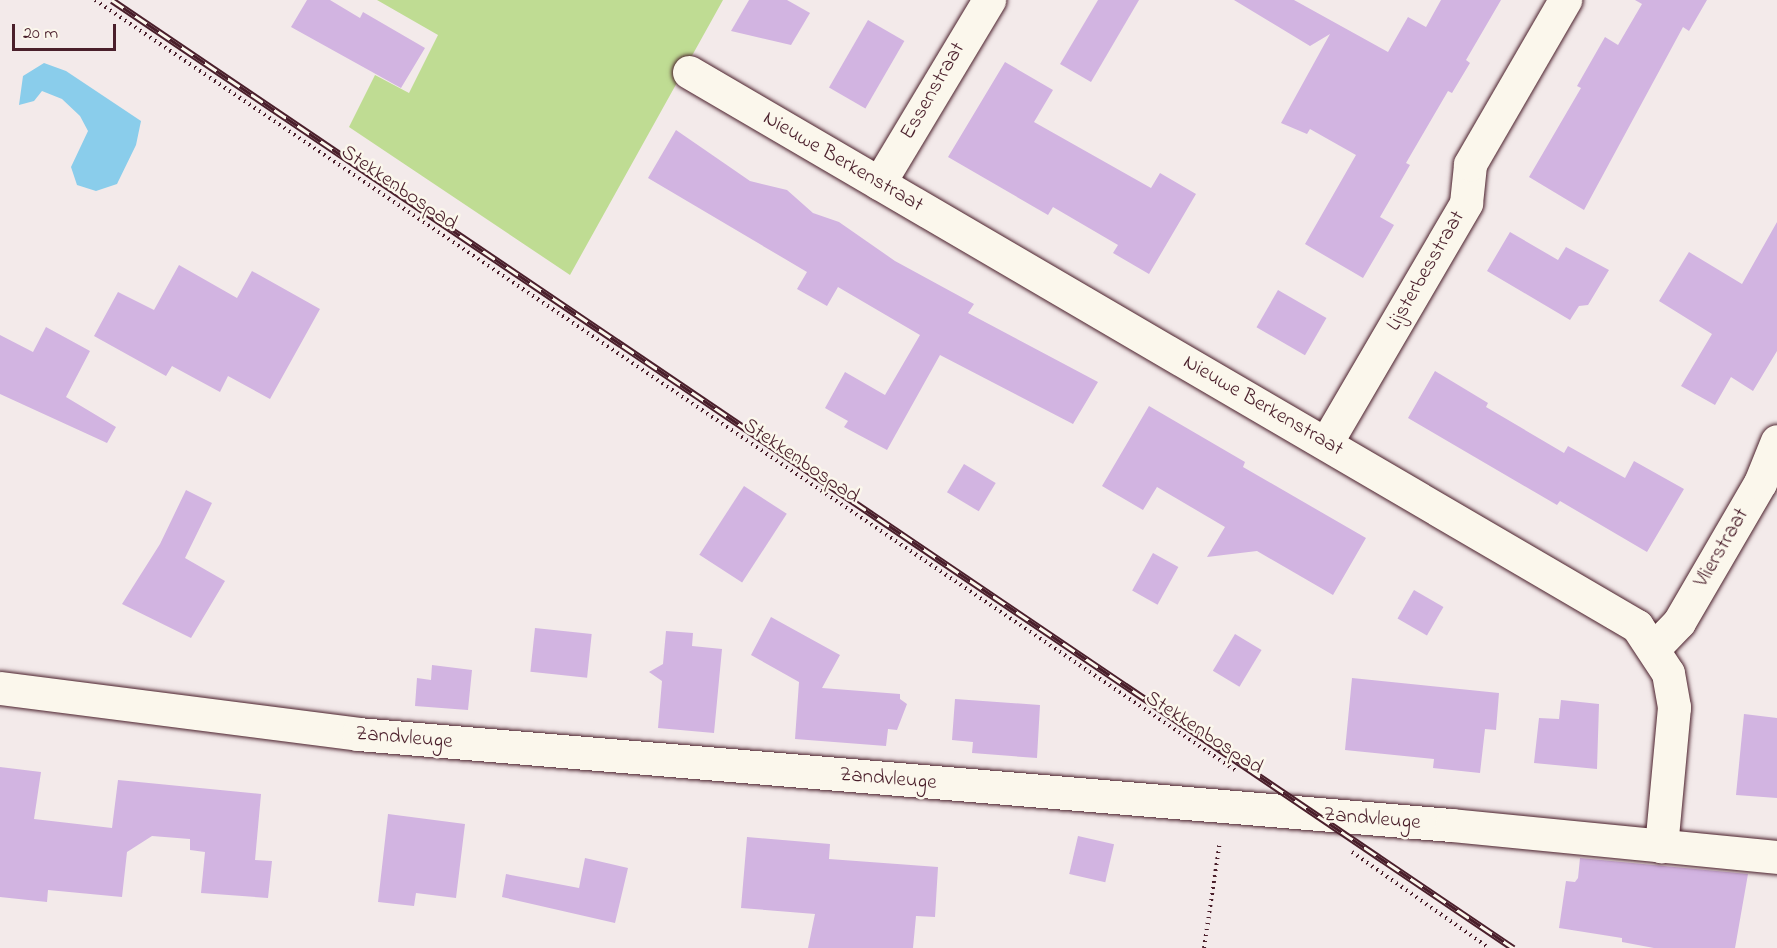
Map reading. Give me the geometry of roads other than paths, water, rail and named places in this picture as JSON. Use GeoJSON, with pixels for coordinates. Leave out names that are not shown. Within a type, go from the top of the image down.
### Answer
{"type":"FeatureCollection","features":[{"type":"Feature","properties":{"kind":"street","name":"Essenstraat"},"geometry":{"type":"LineString","coordinates":[[879,183],[989,0]]}},
{"type":"Feature","properties":{"kind":"street","name":"Lijsterbesstraat"},"geometry":{"type":"LineString","coordinates":[[1326,443],[1466,203],[1470,164],[1565,0]]}},
{"type":"Feature","properties":{"kind":"street","name":"Nieuwe Berkenstraat"},"geometry":{"type":"LineString","coordinates":[[689,72],[1610,607],[1637,626],[1654,648],[1668,674],[1674,707],[1661,846]]}},
{"type":"Feature","properties":{"kind":"street","name":"Vlierstraat"},"geometry":{"type":"LineString","coordinates":[[1654,648],[1679,622],[1760,483],[1777,441]]}},
{"type":"Feature","properties":{"kind":"street","name":"Zandvleuge"},"geometry":{"type":"LineString","coordinates":[[0,688],[358,734],[1226,807],[1777,857]]}},
{"type":"Feature","properties":{"kind":"water"},"geometry":{"type":"Polygon","coordinates":[[[44,63],[66,71],[141,121],[136,145],[117,184],[96,191],[77,185],[71,167],[88,131],[80,116],[62,99],[42,91],[34,101],[19,105],[23,76],[44,63]]]}},
{"type":"Feature","properties":{"kind":"railway"},"geometry":{"type":"LineString","coordinates":[[112,0],[1513,948]]}}]}
